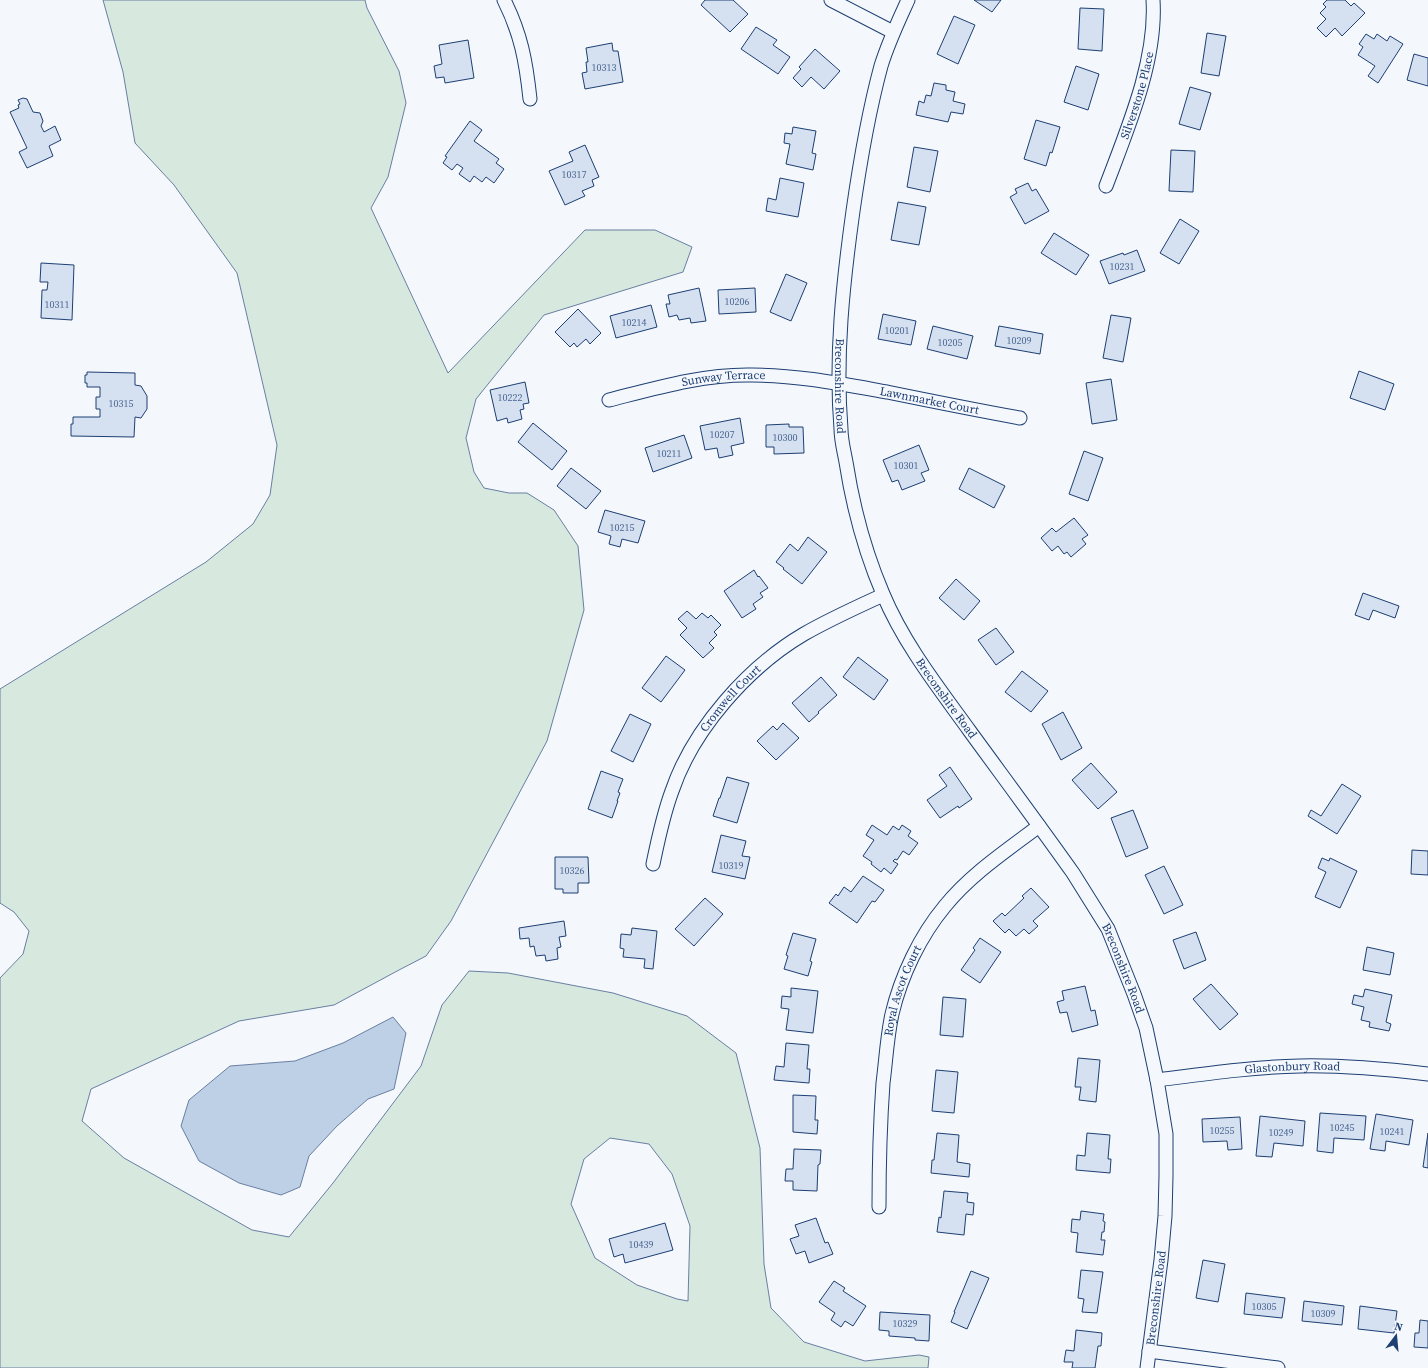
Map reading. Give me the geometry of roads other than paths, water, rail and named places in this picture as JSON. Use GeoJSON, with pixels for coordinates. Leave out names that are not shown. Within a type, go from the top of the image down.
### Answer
{"type":"FeatureCollection","features":[{"type":"Feature","properties":{"kind":"street"},"geometry":{"type":"LineString","coordinates":[[504,0],[515,23],[523,48],[530,99]]}},
{"type":"Feature","properties":{"kind":"street"},"geometry":{"type":"LineString","coordinates":[[831,0],[893,32]]}},
{"type":"Feature","properties":{"kind":"street","name":"Breconshire Road"},"geometry":{"type":"LineString","coordinates":[[908,0],[893,32],[880,72],[860,158],[848,244],[841,313],[839,383],[841,430],[856,517],[883,595],[908,642],[937,686],[1073,873],[1108,929],[1146,1028],[1166,1134],[1165,1216],[1147,1368]]}},
{"type":"Feature","properties":{"kind":"street","name":"Silverstone Place"},"geometry":{"type":"LineString","coordinates":[[1106,186],[1132,116],[1144,75],[1151,38],[1153,0]]}},
{"type":"Feature","properties":{"kind":"street","name":"Sunway Terrace"},"geometry":{"type":"LineString","coordinates":[[609,400],[661,386],[704,378],[751,374],[796,377],[839,383]]}},
{"type":"Feature","properties":{"kind":"street","name":"Lawnmarket Court"},"geometry":{"type":"LineString","coordinates":[[839,383],[1020,418]]}},
{"type":"Feature","properties":{"kind":"street","name":"Cromwell Court"},"geometry":{"type":"LineString","coordinates":[[653,864],[661,828],[672,790],[688,755],[724,701],[772,656],[804,634],[837,616],[883,595]]}},
{"type":"Feature","properties":{"kind":"street","name":"Royal Ascot Court"},"geometry":{"type":"LineString","coordinates":[[879,1207],[878,1162],[887,1043],[892,1014],[900,987],[926,933],[945,906],[966,883],[990,862],[1039,826]]}},
{"type":"Feature","properties":{"kind":"street","name":"Glastonbury Road"},"geometry":{"type":"LineString","coordinates":[[1157,1080],[1243,1069],[1300,1066],[1364,1067],[1428,1074]]}},
{"type":"Feature","properties":{"kind":"street"},"geometry":{"type":"LineString","coordinates":[[1149,1351],[1278,1368]]}},
{"type":"Feature","properties":{"kind":"water"},"geometry":{"type":"Polygon","coordinates":[[[393,1017],[406,1033],[394,1089],[368,1099],[337,1126],[309,1156],[300,1187],[281,1195],[239,1183],[199,1161],[181,1126],[189,1100],[230,1066],[295,1061],[343,1043],[393,1017]]]}}]}
